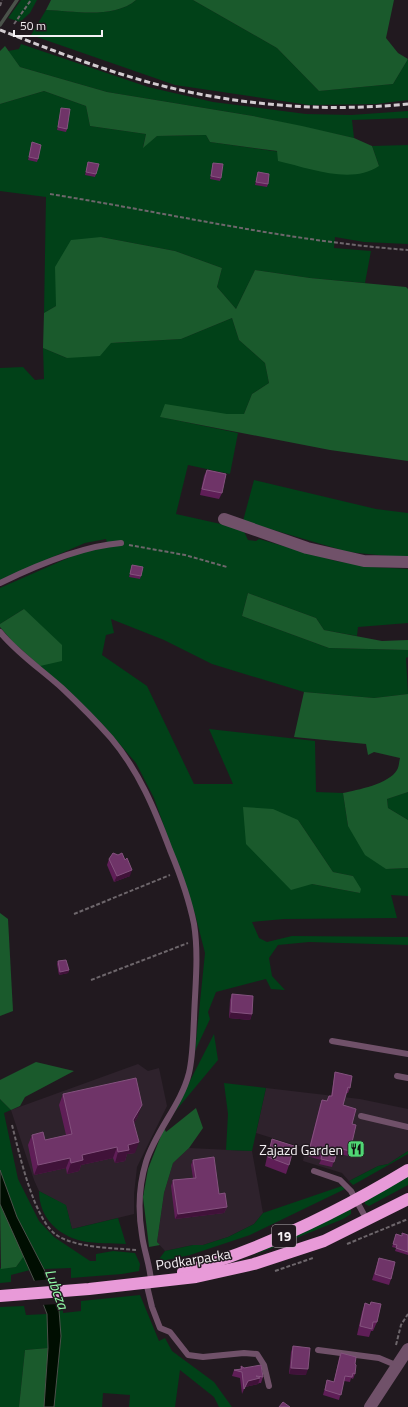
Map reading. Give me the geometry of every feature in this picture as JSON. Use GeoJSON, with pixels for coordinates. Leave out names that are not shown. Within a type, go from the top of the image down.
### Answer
{"type":"FeatureCollection","features":[{"type":"Feature","properties":{"kind":"highway","name":"Podkarpacka"},"geometry":{"type":"LineString","coordinates":[[149,1281],[223,1260],[288,1235],[357,1200],[408,1170]]}},
{"type":"Feature","properties":{"kind":"highway","name":"Podkarpacka"},"geometry":{"type":"LineString","coordinates":[[149,1281],[196,1277],[254,1264],[324,1241],[408,1199]]}},
{"type":"Feature","properties":{"kind":"highway","name":"19"},"geometry":{"type":"LineString","coordinates":[[0,1296],[89,1289],[149,1281]]}},
{"type":"Feature","properties":{"kind":"street"},"geometry":{"type":"LineString","coordinates":[[224,519],[307,548],[364,561],[408,562]]}},
{"type":"Feature","properties":{"kind":"street"},"geometry":{"type":"LineString","coordinates":[[370,1407],[408,1349]]}},
{"type":"Feature","properties":{"kind":"lane"},"geometry":{"type":"LineString","coordinates":[[0,584],[75,552],[108,544],[121,543]]}},
{"type":"Feature","properties":{"kind":"lane"},"geometry":{"type":"LineString","coordinates":[[0,632],[11,646],[62,688],[110,738],[130,762],[148,796],[179,872],[194,923],[197,954],[196,985],[189,1074],[179,1099],[162,1125],[146,1161],[141,1184],[142,1234],[150,1267],[149,1281],[152,1307],[160,1328],[170,1332],[188,1355],[203,1357],[244,1352],[257,1354],[264,1365],[269,1386]]}},
{"type":"Feature","properties":{"kind":"lane"},"geometry":{"type":"LineString","coordinates":[[332,1041],[408,1054]]}},
{"type":"Feature","properties":{"kind":"lane"},"geometry":{"type":"LineString","coordinates":[[397,1076],[408,1078]]}},
{"type":"Feature","properties":{"kind":"lane"},"geometry":{"type":"LineString","coordinates":[[361,1116],[408,1127]]}},
{"type":"Feature","properties":{"kind":"lane"},"geometry":{"type":"LineString","coordinates":[[314,1171],[340,1180],[351,1190],[368,1220]]}},
{"type":"Feature","properties":{"kind":"lane"},"geometry":{"type":"LineString","coordinates":[[318,1350],[379,1358],[398,1366]]}},
{"type":"Feature","properties":{"kind":"path"},"geometry":{"type":"LineString","coordinates":[[0,6],[2,0]]}},
{"type":"Feature","properties":{"kind":"path"},"geometry":{"type":"LineString","coordinates":[[14,24],[31,0]]}},
{"type":"Feature","properties":{"kind":"path"},"geometry":{"type":"LineString","coordinates":[[50,194],[178,215],[261,232],[372,248],[408,250]]}},
{"type":"Feature","properties":{"kind":"path"},"geometry":{"type":"LineString","coordinates":[[121,543],[185,555],[227,566]]}},
{"type":"Feature","properties":{"kind":"path"},"geometry":{"type":"LineString","coordinates":[[74,914],[179,872]]}},
{"type":"Feature","properties":{"kind":"path"},"geometry":{"type":"LineString","coordinates":[[91,980],[195,941]]}},
{"type":"Feature","properties":{"kind":"path"},"geometry":{"type":"LineString","coordinates":[[12,1125],[30,1190],[41,1216],[58,1236],[86,1246],[146,1252]]}},
{"type":"Feature","properties":{"kind":"path"},"geometry":{"type":"LineString","coordinates":[[150,1267],[181,1260]]}},
{"type":"Feature","properties":{"kind":"path"},"geometry":{"type":"LineString","coordinates":[[398,1366],[394,1351],[401,1325],[408,1314]]}},
{"type":"Feature","properties":{"kind":"shaded area"},"geometry":{"type":"Polygon","coordinates":[[[138,1064],[148,1071],[159,1068],[167,1106],[137,1167],[134,1194],[134,1214],[72,1229],[66,1206],[39,1191],[11,1110],[138,1064]]]}},
{"type":"Feature","properties":{"kind":"shaded area"},"geometry":{"type":"Polygon","coordinates":[[[266,1088],[360,1099],[408,1109],[408,1151],[388,1164],[378,1166],[349,1181],[342,1173],[303,1161],[305,1148],[256,1133],[266,1088]]]}},
{"type":"Feature","properties":{"kind":"shaded area"},"geometry":{"type":"Polygon","coordinates":[[[189,1148],[252,1151],[263,1213],[254,1224],[228,1237],[203,1245],[193,1245],[165,1251],[157,1242],[164,1193],[173,1163],[189,1148]]]}},
{"type":"Feature","properties":{"kind":"shaded area"},"geometry":{"type":"Polygon","coordinates":[[[0,1170],[17,1217],[49,1279],[59,1310],[61,1336],[54,1407],[44,1407],[48,1348],[47,1314],[34,1280],[0,1204],[0,1170]]]}},
{"type":"Feature","properties":{"kind":"green space"},"geometry":{"type":"Polygon","coordinates":[[[21,0],[37,0],[30,13],[20,22],[8,18],[21,0]]]}},
{"type":"Feature","properties":{"kind":"green space"},"geometry":{"type":"Polygon","coordinates":[[[51,0],[136,0],[117,10],[105,12],[81,12],[46,10],[51,0]]]}},
{"type":"Feature","properties":{"kind":"green space"},"geometry":{"type":"Polygon","coordinates":[[[136,0],[193,0],[277,48],[319,91],[393,84],[408,59],[408,100],[376,104],[309,105],[175,85],[31,35],[46,10],[105,12],[117,10],[136,0]]]}},
{"type":"Feature","properties":{"kind":"green space"},"geometry":{"type":"Polygon","coordinates":[[[193,0],[394,0],[386,38],[398,53],[408,59],[393,84],[319,91],[277,48],[193,0]]]}},
{"type":"Feature","properties":{"kind":"green space"},"geometry":{"type":"Polygon","coordinates":[[[21,44],[148,87],[213,102],[306,114],[351,115],[408,111],[408,118],[352,120],[354,138],[253,116],[107,92],[20,67],[8,51],[19,49],[21,44]]]}},
{"type":"Feature","properties":{"kind":"green space"},"geometry":{"type":"Polygon","coordinates":[[[5,46],[20,67],[107,92],[253,116],[354,138],[372,146],[379,166],[368,172],[356,174],[343,175],[316,171],[278,161],[277,151],[210,142],[206,135],[157,136],[143,148],[146,134],[90,126],[86,106],[44,91],[0,104],[0,51],[5,46]]]}},
{"type":"Feature","properties":{"kind":"green space"},"geometry":{"type":"Polygon","coordinates":[[[44,91],[86,106],[90,126],[146,134],[143,147],[157,136],[206,135],[210,142],[379,166],[372,146],[408,145],[408,244],[364,242],[335,237],[334,248],[371,251],[365,283],[310,278],[255,270],[236,309],[217,287],[222,268],[175,251],[101,237],[56,267],[56,306],[44,313],[46,197],[0,191],[0,104],[44,91]]]}},
{"type":"Feature","properties":{"kind":"green space"},"geometry":{"type":"Polygon","coordinates":[[[101,237],[175,251],[222,268],[217,287],[236,309],[255,270],[310,278],[406,287],[408,289],[408,461],[330,450],[160,417],[165,404],[227,414],[244,414],[252,394],[269,383],[265,363],[239,340],[232,318],[181,339],[111,343],[100,356],[67,358],[43,348],[44,313],[56,306],[55,267],[71,240],[101,237]]]}},
{"type":"Feature","properties":{"kind":"green space"},"geometry":{"type":"Polygon","coordinates":[[[232,318],[239,340],[265,363],[269,383],[252,394],[244,414],[161,417],[238,433],[230,474],[188,465],[176,514],[243,529],[248,540],[256,541],[259,539],[336,561],[372,567],[408,569],[408,623],[358,627],[357,636],[324,630],[316,618],[248,593],[242,616],[329,648],[408,650],[408,657],[406,658],[408,694],[374,698],[304,692],[212,664],[164,640],[111,619],[114,633],[106,635],[102,655],[147,686],[194,784],[233,784],[209,729],[315,741],[316,792],[343,793],[348,826],[386,869],[408,868],[408,896],[391,895],[397,918],[284,919],[252,922],[259,938],[267,942],[292,936],[408,937],[408,945],[309,942],[278,945],[269,958],[272,976],[285,990],[271,989],[266,979],[216,992],[208,1012],[210,1019],[195,1051],[205,953],[195,914],[154,798],[136,763],[104,726],[69,691],[40,666],[24,609],[0,624],[0,588],[77,554],[108,547],[106,539],[85,543],[0,580],[0,368],[23,367],[35,380],[44,379],[43,348],[67,358],[111,343],[181,339],[232,318]],[[298,820],[312,884],[360,893],[353,876],[333,872],[298,820]]]}},
{"type":"Feature","properties":{"kind":"green space"},"geometry":{"type":"Polygon","coordinates":[[[254,480],[376,509],[408,513],[408,558],[348,552],[243,521],[254,480]]]}},
{"type":"Feature","properties":{"kind":"green space"},"geometry":{"type":"Polygon","coordinates":[[[248,593],[316,618],[324,630],[382,641],[408,640],[408,650],[329,648],[242,616],[248,593]]]}},
{"type":"Feature","properties":{"kind":"green space"},"geometry":{"type":"Polygon","coordinates":[[[24,609],[62,645],[62,661],[40,666],[13,642],[0,627],[0,624],[24,609]]]}},
{"type":"Feature","properties":{"kind":"green space"},"geometry":{"type":"Polygon","coordinates":[[[304,692],[374,698],[408,694],[408,792],[387,799],[388,808],[408,820],[408,868],[386,869],[365,855],[348,826],[343,793],[372,786],[387,779],[397,770],[400,758],[374,752],[368,755],[366,744],[294,737],[304,692]]]}},
{"type":"Feature","properties":{"kind":"green space"},"geometry":{"type":"Polygon","coordinates":[[[408,792],[408,820],[388,808],[387,799],[408,792]]]}},
{"type":"Feature","properties":{"kind":"green space"},"geometry":{"type":"Polygon","coordinates":[[[243,807],[273,809],[298,820],[333,872],[353,876],[361,889],[360,893],[312,884],[291,890],[246,844],[243,807]]]}},
{"type":"Feature","properties":{"kind":"green space"},"geometry":{"type":"Polygon","coordinates":[[[0,913],[8,919],[13,1011],[0,1016],[0,913]]]}},
{"type":"Feature","properties":{"kind":"green space"},"geometry":{"type":"Polygon","coordinates":[[[214,1034],[218,1060],[173,1114],[214,1034]]]}},
{"type":"Feature","properties":{"kind":"green space"},"geometry":{"type":"Polygon","coordinates":[[[36,1062],[74,1071],[25,1097],[20,1106],[11,1110],[0,1099],[0,1080],[36,1062]]]}},
{"type":"Feature","properties":{"kind":"green space"},"geometry":{"type":"Polygon","coordinates":[[[224,1083],[266,1088],[252,1151],[226,1150],[228,1114],[224,1083]]]}},
{"type":"Feature","properties":{"kind":"green space"},"geometry":{"type":"Polygon","coordinates":[[[0,1099],[11,1110],[4,1113],[18,1179],[39,1221],[54,1237],[90,1261],[96,1261],[96,1254],[113,1251],[135,1253],[140,1264],[139,1271],[122,1274],[71,1278],[71,1268],[44,1269],[17,1217],[0,1170],[0,1099]]]}},
{"type":"Feature","properties":{"kind":"green space"},"geometry":{"type":"Polygon","coordinates":[[[196,1108],[203,1128],[189,1148],[173,1163],[164,1193],[157,1242],[160,1245],[149,1247],[143,1197],[148,1169],[164,1128],[166,1132],[196,1108]]]}},
{"type":"Feature","properties":{"kind":"green space"},"geometry":{"type":"Polygon","coordinates":[[[408,1151],[408,1154],[353,1185],[349,1181],[378,1166],[388,1164],[408,1151]]]}},
{"type":"Feature","properties":{"kind":"green space"},"geometry":{"type":"Polygon","coordinates":[[[408,1176],[408,1185],[369,1206],[365,1204],[365,1201],[408,1176]]]}},
{"type":"Feature","properties":{"kind":"green space"},"geometry":{"type":"Polygon","coordinates":[[[342,1186],[345,1189],[250,1235],[190,1255],[157,1262],[165,1251],[193,1245],[203,1245],[228,1237],[254,1224],[263,1213],[342,1186]]]}},
{"type":"Feature","properties":{"kind":"green space"},"geometry":{"type":"Polygon","coordinates":[[[39,1191],[66,1205],[72,1229],[118,1218],[126,1244],[87,1242],[65,1234],[51,1224],[46,1217],[42,1209],[39,1191]]]}},
{"type":"Feature","properties":{"kind":"green space"},"geometry":{"type":"Polygon","coordinates":[[[0,1204],[24,1256],[16,1267],[1,1269],[0,1204]]]}},
{"type":"Feature","properties":{"kind":"green space"},"geometry":{"type":"Polygon","coordinates":[[[351,1209],[351,1214],[343,1219],[252,1256],[351,1209]]]}},
{"type":"Feature","properties":{"kind":"green space"},"geometry":{"type":"Polygon","coordinates":[[[24,1256],[30,1270],[11,1275],[11,1282],[0,1283],[0,1268],[16,1267],[24,1256]]]}},
{"type":"Feature","properties":{"kind":"green space"},"geometry":{"type":"Polygon","coordinates":[[[140,1295],[159,1341],[165,1338],[172,1351],[214,1382],[232,1407],[219,1407],[214,1397],[180,1370],[175,1407],[129,1407],[130,1395],[103,1393],[102,1407],[54,1407],[61,1336],[57,1304],[63,1303],[63,1313],[81,1311],[81,1301],[140,1295]]]}},
{"type":"Feature","properties":{"kind":"green space"},"geometry":{"type":"Polygon","coordinates":[[[24,1306],[26,1315],[47,1314],[48,1348],[25,1350],[19,1407],[0,1407],[0,1307],[24,1306]]]}},
{"type":"Feature","properties":{"kind":"green space"},"geometry":{"type":"Polygon","coordinates":[[[48,1348],[44,1407],[19,1407],[25,1350],[48,1348]]]}},
{"type":"Feature","properties":{"kind":"pier"},"geometry":{"type":"Polygon","coordinates":[[[51,1279],[59,1304],[41,1305],[32,1281],[51,1279]]]}},
{"type":"Feature","properties":{"kind":"building"},"geometry":{"type":"Polygon","coordinates":[[[61,108],[70,109],[67,129],[58,127],[61,108]]]}},
{"type":"Feature","properties":{"kind":"building"},"geometry":{"type":"Polygon","coordinates":[[[32,142],[41,145],[38,159],[29,157],[32,142]]]}},
{"type":"Feature","properties":{"kind":"building"},"geometry":{"type":"Polygon","coordinates":[[[88,162],[99,164],[96,174],[86,172],[88,162]]]}},
{"type":"Feature","properties":{"kind":"building"},"geometry":{"type":"Polygon","coordinates":[[[213,163],[223,164],[221,178],[211,176],[213,163]]]}},
{"type":"Feature","properties":{"kind":"building"},"geometry":{"type":"Polygon","coordinates":[[[258,172],[269,174],[268,184],[256,182],[258,172]]]}},
{"type":"Feature","properties":{"kind":"building"},"geometry":{"type":"Polygon","coordinates":[[[207,470],[226,474],[222,493],[202,489],[207,470]]]}},
{"type":"Feature","properties":{"kind":"building"},"geometry":{"type":"Polygon","coordinates":[[[132,565],[143,567],[141,576],[130,574],[132,565]]]}},
{"type":"Feature","properties":{"kind":"building"},"geometry":{"type":"Polygon","coordinates":[[[113,853],[118,855],[122,853],[125,860],[127,858],[132,870],[117,876],[109,859],[113,853]]]}},
{"type":"Feature","properties":{"kind":"building"},"geometry":{"type":"Polygon","coordinates":[[[66,960],[69,970],[60,972],[58,961],[66,960]]]}},
{"type":"Feature","properties":{"kind":"building"},"geometry":{"type":"Polygon","coordinates":[[[232,994],[253,996],[252,1014],[231,1012],[232,994]]]}},
{"type":"Feature","properties":{"kind":"building"},"geometry":{"type":"Polygon","coordinates":[[[335,1072],[352,1076],[350,1088],[348,1087],[343,1105],[356,1109],[352,1124],[356,1125],[350,1151],[338,1148],[334,1162],[321,1159],[322,1154],[309,1151],[322,1100],[327,1101],[329,1096],[332,1096],[335,1072]]]}},
{"type":"Feature","properties":{"kind":"building"},"geometry":{"type":"Polygon","coordinates":[[[136,1078],[142,1105],[133,1120],[139,1142],[128,1145],[129,1150],[118,1152],[117,1147],[82,1155],[83,1160],[71,1163],[70,1158],[38,1165],[32,1135],[43,1132],[45,1140],[72,1134],[63,1094],[136,1078]]]}},
{"type":"Feature","properties":{"kind":"building"},"geometry":{"type":"Polygon","coordinates":[[[272,1139],[294,1146],[289,1165],[268,1157],[272,1139]]]}},
{"type":"Feature","properties":{"kind":"building"},"geometry":{"type":"Polygon","coordinates":[[[214,1157],[219,1194],[225,1193],[227,1207],[178,1214],[173,1180],[196,1178],[193,1160],[214,1157]]]}},
{"type":"Feature","properties":{"kind":"building"},"geometry":{"type":"Polygon","coordinates":[[[402,1233],[408,1235],[408,1252],[396,1248],[397,1245],[393,1244],[396,1234],[402,1236],[402,1233]]]}},
{"type":"Feature","properties":{"kind":"building"},"geometry":{"type":"Polygon","coordinates":[[[379,1258],[395,1262],[391,1279],[375,1274],[379,1258]]]}},
{"type":"Feature","properties":{"kind":"building"},"geometry":{"type":"Polygon","coordinates":[[[371,1302],[381,1304],[377,1322],[373,1322],[372,1329],[360,1326],[365,1303],[370,1305],[371,1302]]]}},
{"type":"Feature","properties":{"kind":"building"},"geometry":{"type":"Polygon","coordinates":[[[293,1346],[310,1348],[308,1369],[291,1368],[293,1346]]]}},
{"type":"Feature","properties":{"kind":"building"},"geometry":{"type":"Polygon","coordinates":[[[341,1353],[356,1357],[356,1365],[355,1374],[353,1373],[352,1377],[345,1376],[341,1395],[325,1390],[327,1380],[334,1382],[341,1353]]]}},
{"type":"Feature","properties":{"kind":"building"},"geometry":{"type":"Polygon","coordinates":[[[261,1365],[263,1377],[256,1376],[260,1378],[248,1381],[244,1389],[242,1372],[234,1370],[242,1369],[241,1366],[244,1368],[261,1365]]]}},
{"type":"Feature","properties":{"kind":"building"},"geometry":{"type":"Polygon","coordinates":[[[283,1402],[290,1407],[279,1407],[283,1402]]]}},
{"type":"Feature","properties":{"kind":"waterway","name":"Lubcza"},"geometry":{"type":"LineString","coordinates":[[0,25],[17,0]]}},
{"type":"Feature","properties":{"kind":"railway"},"geometry":{"type":"LineString","coordinates":[[0,30],[103,68],[167,87],[197,94],[287,106],[347,107],[408,104]]}},
{"type":"Feature","properties":{"kind":"place","name":"Zajazd Garden"},"geometry":{"type":"Point","coordinates":[356,1149]}}]}
